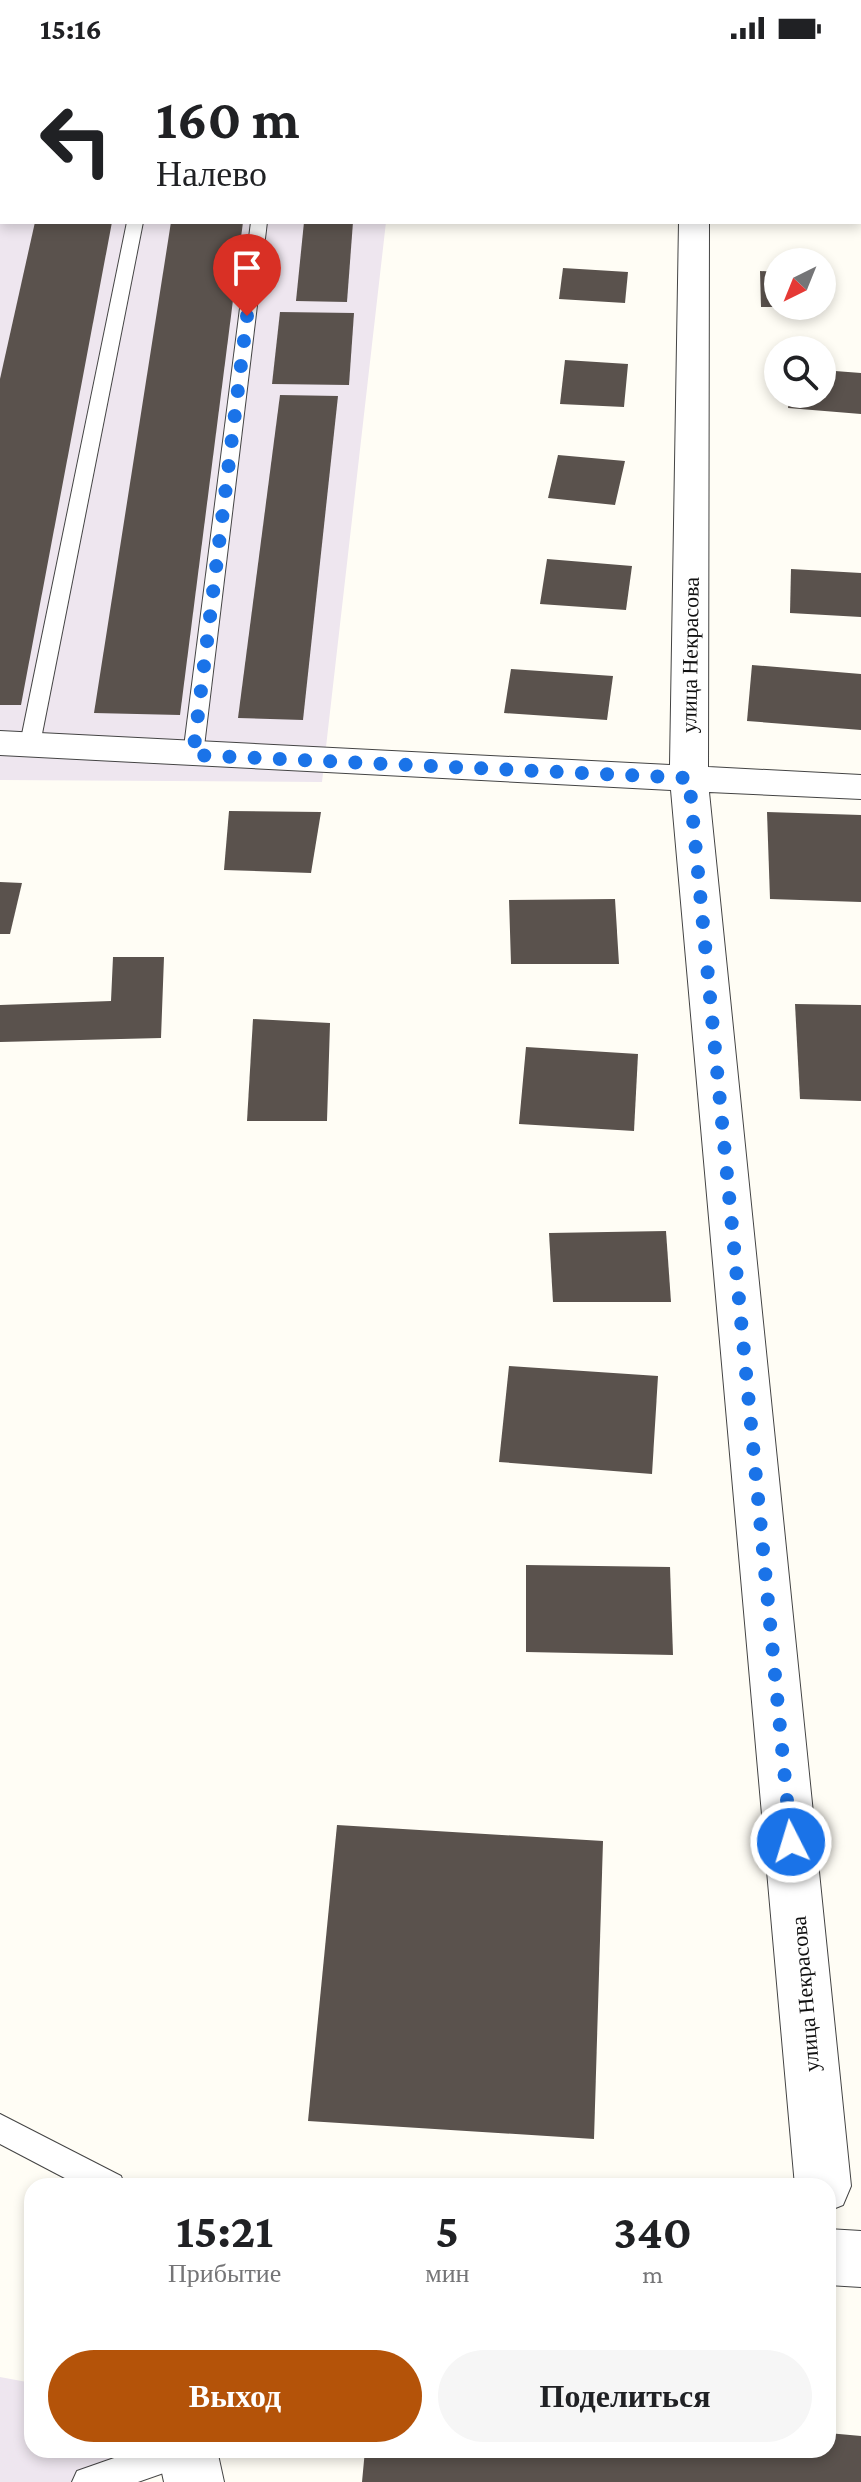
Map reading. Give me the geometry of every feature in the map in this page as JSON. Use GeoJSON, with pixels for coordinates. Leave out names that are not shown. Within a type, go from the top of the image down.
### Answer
{"type":"FeatureCollection","features":[{"type":"Feature","properties":{"kind":"street","name":"улица Некрасова"},"geometry":{"type":"LineString","coordinates":[[694,224],[689,778],[822,2178]]}},
{"type":"Feature","properties":{"kind":"street"},"geometry":{"type":"LineString","coordinates":[[15,743],[193,755],[861,787]]}},
{"type":"Feature","properties":{"kind":"street"},"geometry":{"type":"LineString","coordinates":[[189,2458],[194,2482]]}},
{"type":"Feature","properties":{"kind":"lane"},"geometry":{"type":"LineString","coordinates":[[15,743],[135,224]]}},
{"type":"Feature","properties":{"kind":"lane"},"geometry":{"type":"LineString","coordinates":[[193,755],[259,224]]}},
{"type":"Feature","properties":{"kind":"lane"},"geometry":{"type":"LineString","coordinates":[[0,2128],[95,2178]]}},
{"type":"Feature","properties":{"kind":"lane"},"geometry":{"type":"LineString","coordinates":[[88,2482],[162,2458]]}},
{"type":"Feature","properties":{"kind":"shaded area"},"geometry":{"type":"Polygon","coordinates":[[[0,224],[386,224],[322,782],[0,780],[0,224]]]}},
{"type":"Feature","properties":{"kind":"shaded area"},"geometry":{"type":"Polygon","coordinates":[[[0,2377],[24,2382],[24,2458],[126,2458],[131,2482],[0,2482],[0,2377]]]}},
{"type":"Feature","properties":{"kind":"building"},"geometry":{"type":"Polygon","coordinates":[[[35,224],[112,224],[21,705],[0,705],[0,379],[35,224]]]}},
{"type":"Feature","properties":{"kind":"building"},"geometry":{"type":"Polygon","coordinates":[[[171,224],[243,224],[180,715],[94,713],[171,224]]]}},
{"type":"Feature","properties":{"kind":"building"},"geometry":{"type":"Polygon","coordinates":[[[304,224],[353,224],[347,302],[296,301],[304,224]]]}},
{"type":"Feature","properties":{"kind":"building"},"geometry":{"type":"Polygon","coordinates":[[[563,268],[628,272],[625,303],[559,299],[563,268]]]}},
{"type":"Feature","properties":{"kind":"building"},"geometry":{"type":"Polygon","coordinates":[[[760,271],[764,271],[764,307],[761,307],[760,271]]]}},
{"type":"Feature","properties":{"kind":"building"},"geometry":{"type":"Polygon","coordinates":[[[280,312],[354,313],[349,385],[272,384],[280,312]]]}},
{"type":"Feature","properties":{"kind":"building"},"geometry":{"type":"Polygon","coordinates":[[[565,360],[628,364],[624,407],[560,404],[565,360]]]}},
{"type":"Feature","properties":{"kind":"building"},"geometry":{"type":"Polygon","coordinates":[[[836,371],[861,373],[861,414],[788,408],[836,408],[836,371]]]}},
{"type":"Feature","properties":{"kind":"building"},"geometry":{"type":"Polygon","coordinates":[[[280,395],[338,396],[303,720],[238,718],[280,395]]]}},
{"type":"Feature","properties":{"kind":"building"},"geometry":{"type":"Polygon","coordinates":[[[558,455],[625,461],[615,505],[548,498],[558,455]]]}},
{"type":"Feature","properties":{"kind":"building"},"geometry":{"type":"Polygon","coordinates":[[[547,559],[632,566],[626,610],[540,604],[547,559]]]}},
{"type":"Feature","properties":{"kind":"building"},"geometry":{"type":"Polygon","coordinates":[[[791,569],[861,573],[861,617],[790,613],[791,569]]]}},
{"type":"Feature","properties":{"kind":"building"},"geometry":{"type":"Polygon","coordinates":[[[752,665],[861,674],[861,730],[747,721],[752,665]]]}},
{"type":"Feature","properties":{"kind":"building"},"geometry":{"type":"Polygon","coordinates":[[[511,669],[613,676],[607,720],[504,713],[511,669]]]}},
{"type":"Feature","properties":{"kind":"building"},"geometry":{"type":"Polygon","coordinates":[[[229,811],[321,812],[311,873],[224,870],[229,811]]]}},
{"type":"Feature","properties":{"kind":"building"},"geometry":{"type":"Polygon","coordinates":[[[767,812],[861,815],[861,902],[770,899],[767,812]]]}},
{"type":"Feature","properties":{"kind":"building"},"geometry":{"type":"Polygon","coordinates":[[[0,882],[22,883],[10,934],[0,934],[0,882]]]}},
{"type":"Feature","properties":{"kind":"building"},"geometry":{"type":"Polygon","coordinates":[[[615,899],[619,964],[511,964],[509,900],[615,899]]]}},
{"type":"Feature","properties":{"kind":"building"},"geometry":{"type":"Polygon","coordinates":[[[113,957],[164,957],[161,1038],[0,1042],[0,1005],[111,1001],[113,957]]]}},
{"type":"Feature","properties":{"kind":"building"},"geometry":{"type":"Polygon","coordinates":[[[795,1004],[861,1005],[861,1101],[800,1099],[795,1004]]]}},
{"type":"Feature","properties":{"kind":"building"},"geometry":{"type":"Polygon","coordinates":[[[253,1019],[330,1023],[327,1121],[247,1121],[253,1019]]]}},
{"type":"Feature","properties":{"kind":"building"},"geometry":{"type":"Polygon","coordinates":[[[526,1047],[638,1054],[634,1131],[519,1124],[526,1047]]]}},
{"type":"Feature","properties":{"kind":"building"},"geometry":{"type":"Polygon","coordinates":[[[666,1231],[671,1302],[553,1302],[549,1233],[666,1231]]]}},
{"type":"Feature","properties":{"kind":"building"},"geometry":{"type":"Polygon","coordinates":[[[509,1366],[658,1376],[652,1474],[499,1462],[509,1366]]]}},
{"type":"Feature","properties":{"kind":"building"},"geometry":{"type":"Polygon","coordinates":[[[526,1565],[670,1567],[673,1655],[526,1652],[526,1565]]]}},
{"type":"Feature","properties":{"kind":"building"},"geometry":{"type":"Polygon","coordinates":[[[337,1825],[603,1841],[594,2139],[308,2121],[337,1825]]]}},
{"type":"Feature","properties":{"kind":"building"},"geometry":{"type":"Polygon","coordinates":[[[836,2434],[861,2436],[861,2482],[362,2482],[364,2458],[836,2458],[836,2434]]]}},
{"type":"Feature","properties":{"kind":"route"},"geometry":{"type":"LineString","coordinates":[[247,316],[193,755],[689,778],[791,1842]]}}]}
